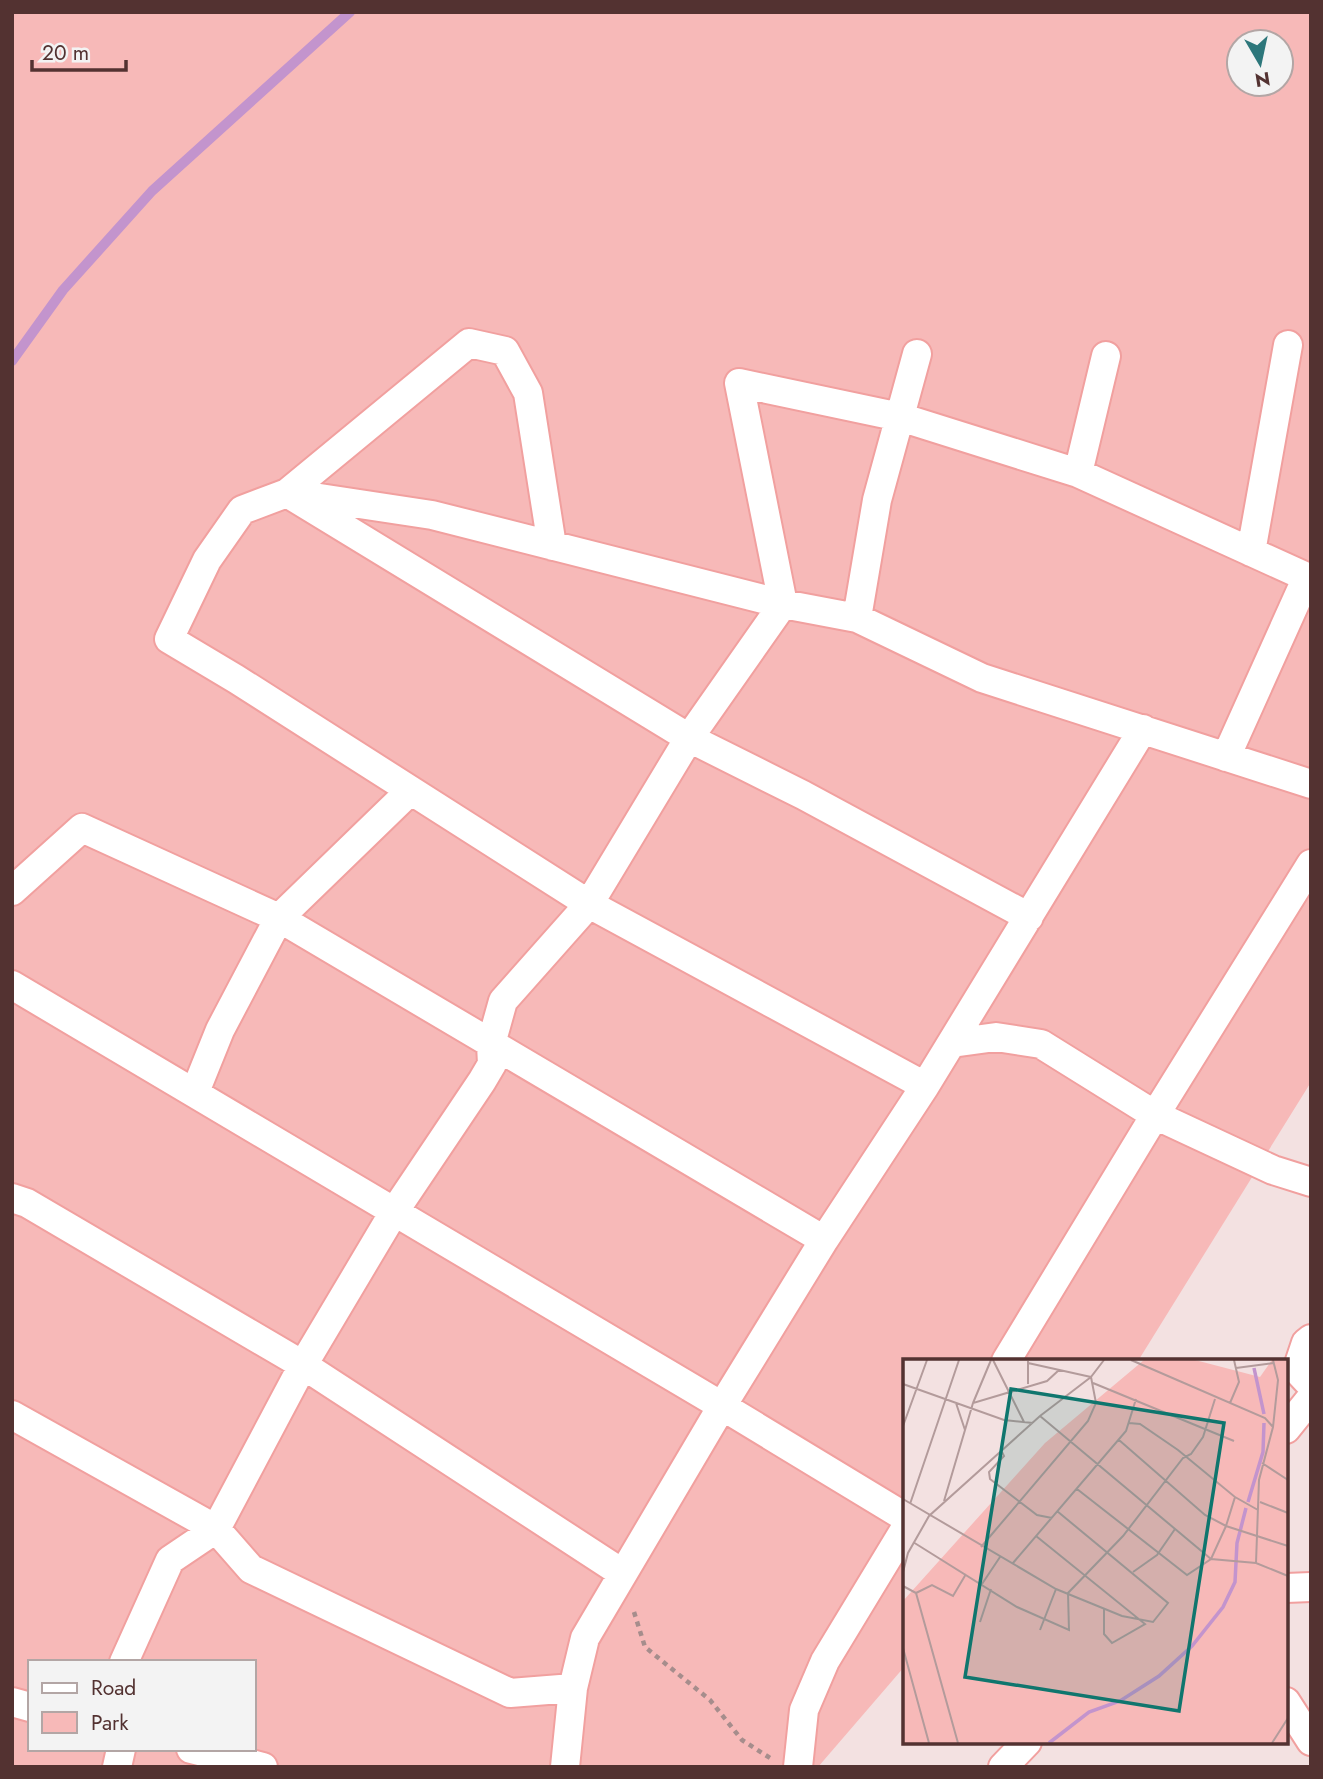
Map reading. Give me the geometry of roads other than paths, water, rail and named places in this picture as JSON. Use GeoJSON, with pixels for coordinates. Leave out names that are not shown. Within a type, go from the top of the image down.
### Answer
{"type":"FeatureCollection","features":[{"type":"Feature","properties":{"kind":"street"},"geometry":{"type":"LineString","coordinates":[[552,546],[528,393],[505,351],[469,343],[286,493],[242,510],[207,559],[169,639],[589,904],[925,1086]]}},
{"type":"Feature","properties":{"kind":"street"},"geometry":{"type":"LineString","coordinates":[[1251,552],[1288,345]]}},
{"type":"Feature","properties":{"kind":"street"},"geometry":{"type":"LineString","coordinates":[[857,618],[877,500],[917,354]]}},
{"type":"Feature","properties":{"kind":"street"},"geometry":{"type":"LineString","coordinates":[[1078,473],[1106,356]]}},
{"type":"Feature","properties":{"kind":"street"},"geometry":{"type":"LineString","coordinates":[[125,1660],[170,1560],[216,1529],[303,1365],[394,1212],[482,1081],[492,1063],[491,1044],[503,1001],[589,904],[689,738],[783,604],[739,383],[900,416],[1078,473],[1309,578],[1226,757]]}},
{"type":"Feature","properties":{"kind":"street"},"geometry":{"type":"LineString","coordinates":[[286,493],[432,515],[783,604],[857,618],[982,678],[1311,784]]}},
{"type":"Feature","properties":{"kind":"street"},"geometry":{"type":"LineString","coordinates":[[286,493],[689,738],[803,795],[1029,917]]}},
{"type":"Feature","properties":{"kind":"street"},"geometry":{"type":"LineString","coordinates":[[565,1767],[573,1688],[585,1639],[722,1406],[824,1240],[952,1043],[1143,729]]}},
{"type":"Feature","properties":{"kind":"street"},"geometry":{"type":"LineString","coordinates":[[195,1092],[220,1030],[279,918],[410,790]]}},
{"type":"Feature","properties":{"kind":"street"},"geometry":{"type":"LineString","coordinates":[[12,891],[82,828],[279,918],[824,1240]]}},
{"type":"Feature","properties":{"kind":"street"},"geometry":{"type":"LineString","coordinates":[[1007,1359],[1311,864]]}},
{"type":"Feature","properties":{"kind":"street"},"geometry":{"type":"LineString","coordinates":[[12,985],[903,1516]]}},
{"type":"Feature","properties":{"kind":"street"},"geometry":{"type":"LineString","coordinates":[[952,1043],[996,1037],[1041,1044],[1155,1115],[1273,1170],[1311,1182]]}},
{"type":"Feature","properties":{"kind":"street"},"geometry":{"type":"LineString","coordinates":[[12,1198],[27,1203],[303,1365],[622,1573]]}},
{"type":"Feature","properties":{"kind":"street"},"geometry":{"type":"LineString","coordinates":[[1311,1339],[1306,1343],[1297,1370],[1311,1385]]}},
{"type":"Feature","properties":{"kind":"street"},"geometry":{"type":"LineString","coordinates":[[1288,1427],[1311,1398]]}},
{"type":"Feature","properties":{"kind":"street"},"geometry":{"type":"LineString","coordinates":[[12,1415],[216,1529],[251,1569],[510,1693],[573,1688]]}},
{"type":"Feature","properties":{"kind":"street"},"geometry":{"type":"LineString","coordinates":[[785,1763],[825,1661],[903,1532]]}},
{"type":"Feature","properties":{"kind":"street"},"geometry":{"type":"LineString","coordinates":[[1288,1588],[1311,1587]]}},
{"type":"Feature","properties":{"kind":"street"},"geometry":{"type":"LineString","coordinates":[[1288,1705],[1311,1741]]}},
{"type":"Feature","properties":{"kind":"street"},"geometry":{"type":"LineString","coordinates":[[1003,1767],[1025,1744]]}},
{"type":"Feature","properties":{"kind":"street"},"geometry":{"type":"LineString","coordinates":[[199,1751],[262,1767]]}},
{"type":"Feature","properties":{"kind":"waterway"},"geometry":{"type":"LineString","coordinates":[[12,361],[63,290],[152,191],[350,12]]}}]}
